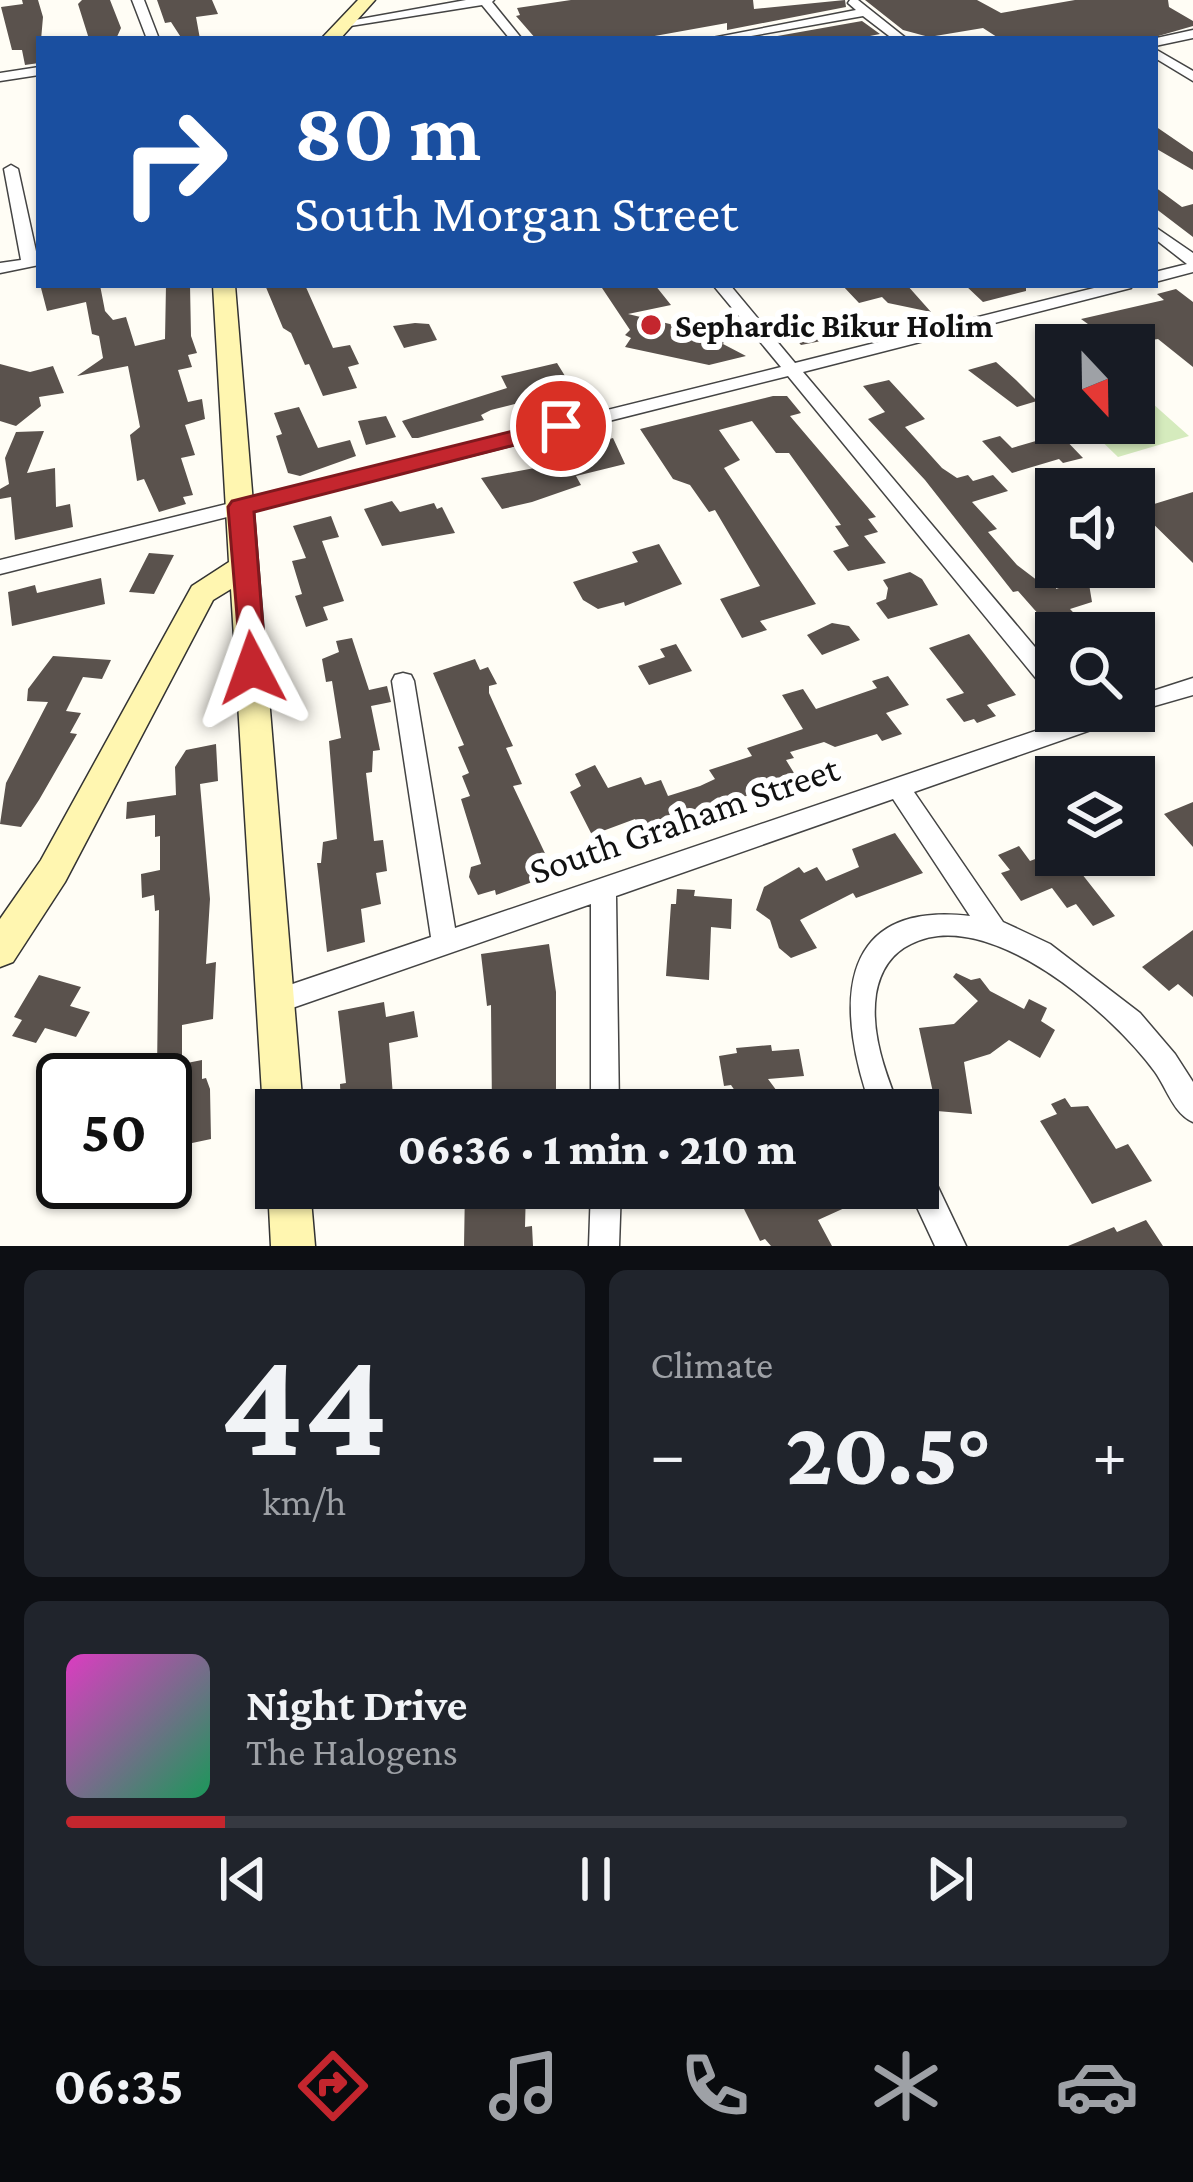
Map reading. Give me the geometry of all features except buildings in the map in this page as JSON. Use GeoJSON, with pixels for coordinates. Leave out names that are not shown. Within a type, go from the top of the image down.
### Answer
{"type":"FeatureCollection","features":[{"type":"Feature","properties":{"kind":"main road"},"geometry":{"type":"LineString","coordinates":[[333,36],[367,0]]}},
{"type":"Feature","properties":{"kind":"main road"},"geometry":{"type":"LineString","coordinates":[[224,288],[281,1089]]}},
{"type":"Feature","properties":{"kind":"main road"},"geometry":{"type":"LineString","coordinates":[[0,950],[53,871],[202,593],[245,566]]}},
{"type":"Feature","properties":{"kind":"main road"},"geometry":{"type":"LineString","coordinates":[[290,1209],[293,1246]]}},
{"type":"Feature","properties":{"kind":"street"},"geometry":{"type":"LineString","coordinates":[[139,0],[152,36]]}},
{"type":"Feature","properties":{"kind":"street"},"geometry":{"type":"LineString","coordinates":[[344,23],[485,0],[514,36]]}},
{"type":"Feature","properties":{"kind":"street"},"geometry":{"type":"LineString","coordinates":[[850,0],[897,36]]}},
{"type":"Feature","properties":{"kind":"street"},"geometry":{"type":"LineString","coordinates":[[730,36],[865,12]]}},
{"type":"Feature","properties":{"kind":"street"},"geometry":{"type":"LineString","coordinates":[[1158,41],[1193,34]]}},
{"type":"Feature","properties":{"kind":"street"},"geometry":{"type":"LineString","coordinates":[[1158,55],[1193,77]]}},
{"type":"Feature","properties":{"kind":"street"},"geometry":{"type":"LineString","coordinates":[[0,76],[36,71]]}},
{"type":"Feature","properties":{"kind":"street"},"geometry":{"type":"LineString","coordinates":[[0,268],[34,262],[11,169]]}},
{"type":"Feature","properties":{"kind":"street"},"geometry":{"type":"LineString","coordinates":[[1158,235],[1193,264]]}},
{"type":"Feature","properties":{"kind":"street"},"geometry":{"type":"LineString","coordinates":[[1158,276],[1193,264]]}},
{"type":"Feature","properties":{"kind":"street"},"geometry":{"type":"LineString","coordinates":[[724,288],[1035,662]]}},
{"type":"Feature","properties":{"kind":"street"},"geometry":{"type":"LineString","coordinates":[[0,566],[1113,288]]}},
{"type":"Feature","properties":{"kind":"street"},"geometry":{"type":"LineString","coordinates":[[403,681],[445,944]]}},
{"type":"Feature","properties":{"kind":"street"},"geometry":{"type":"LineString","coordinates":[[1155,699],[1193,686]]}},
{"type":"Feature","properties":{"kind":"street","name":"South Graham Street"},"geometry":{"type":"LineString","coordinates":[[275,1002],[1040,732]]}},
{"type":"Feature","properties":{"kind":"street"},"geometry":{"type":"LineString","coordinates":[[897,785],[994,931]]}},
{"type":"Feature","properties":{"kind":"street"},"geometry":{"type":"LineString","coordinates":[[603,888],[605,1089]]}},
{"type":"Feature","properties":{"kind":"street"},"geometry":{"type":"LineString","coordinates":[[877,1089],[860,1030],[862,991],[872,960],[898,934],[952,921],[994,931],[1041,952],[1130,1022],[1165,1063],[1193,1108]]}},
{"type":"Feature","properties":{"kind":"street"},"geometry":{"type":"LineString","coordinates":[[604,1246],[605,1209]]}},
{"type":"Feature","properties":{"kind":"street"},"geometry":{"type":"LineString","coordinates":[[934,1209],[951,1246]]}},
{"type":"Feature","properties":{"kind":"green space"},"geometry":{"type":"Polygon","coordinates":[[[1155,406],[1189,436],[1118,457],[1105,444],[1155,444],[1155,406]]]}},
{"type":"Feature","properties":{"kind":"place","name":"Sephardic Bikur Holim"},"geometry":{"type":"Point","coordinates":[651,325]}},
{"type":"Feature","properties":{"kind":"route"},"geometry":{"type":"LineString","coordinates":[[252,668],[241,507],[561,426]]}}]}
